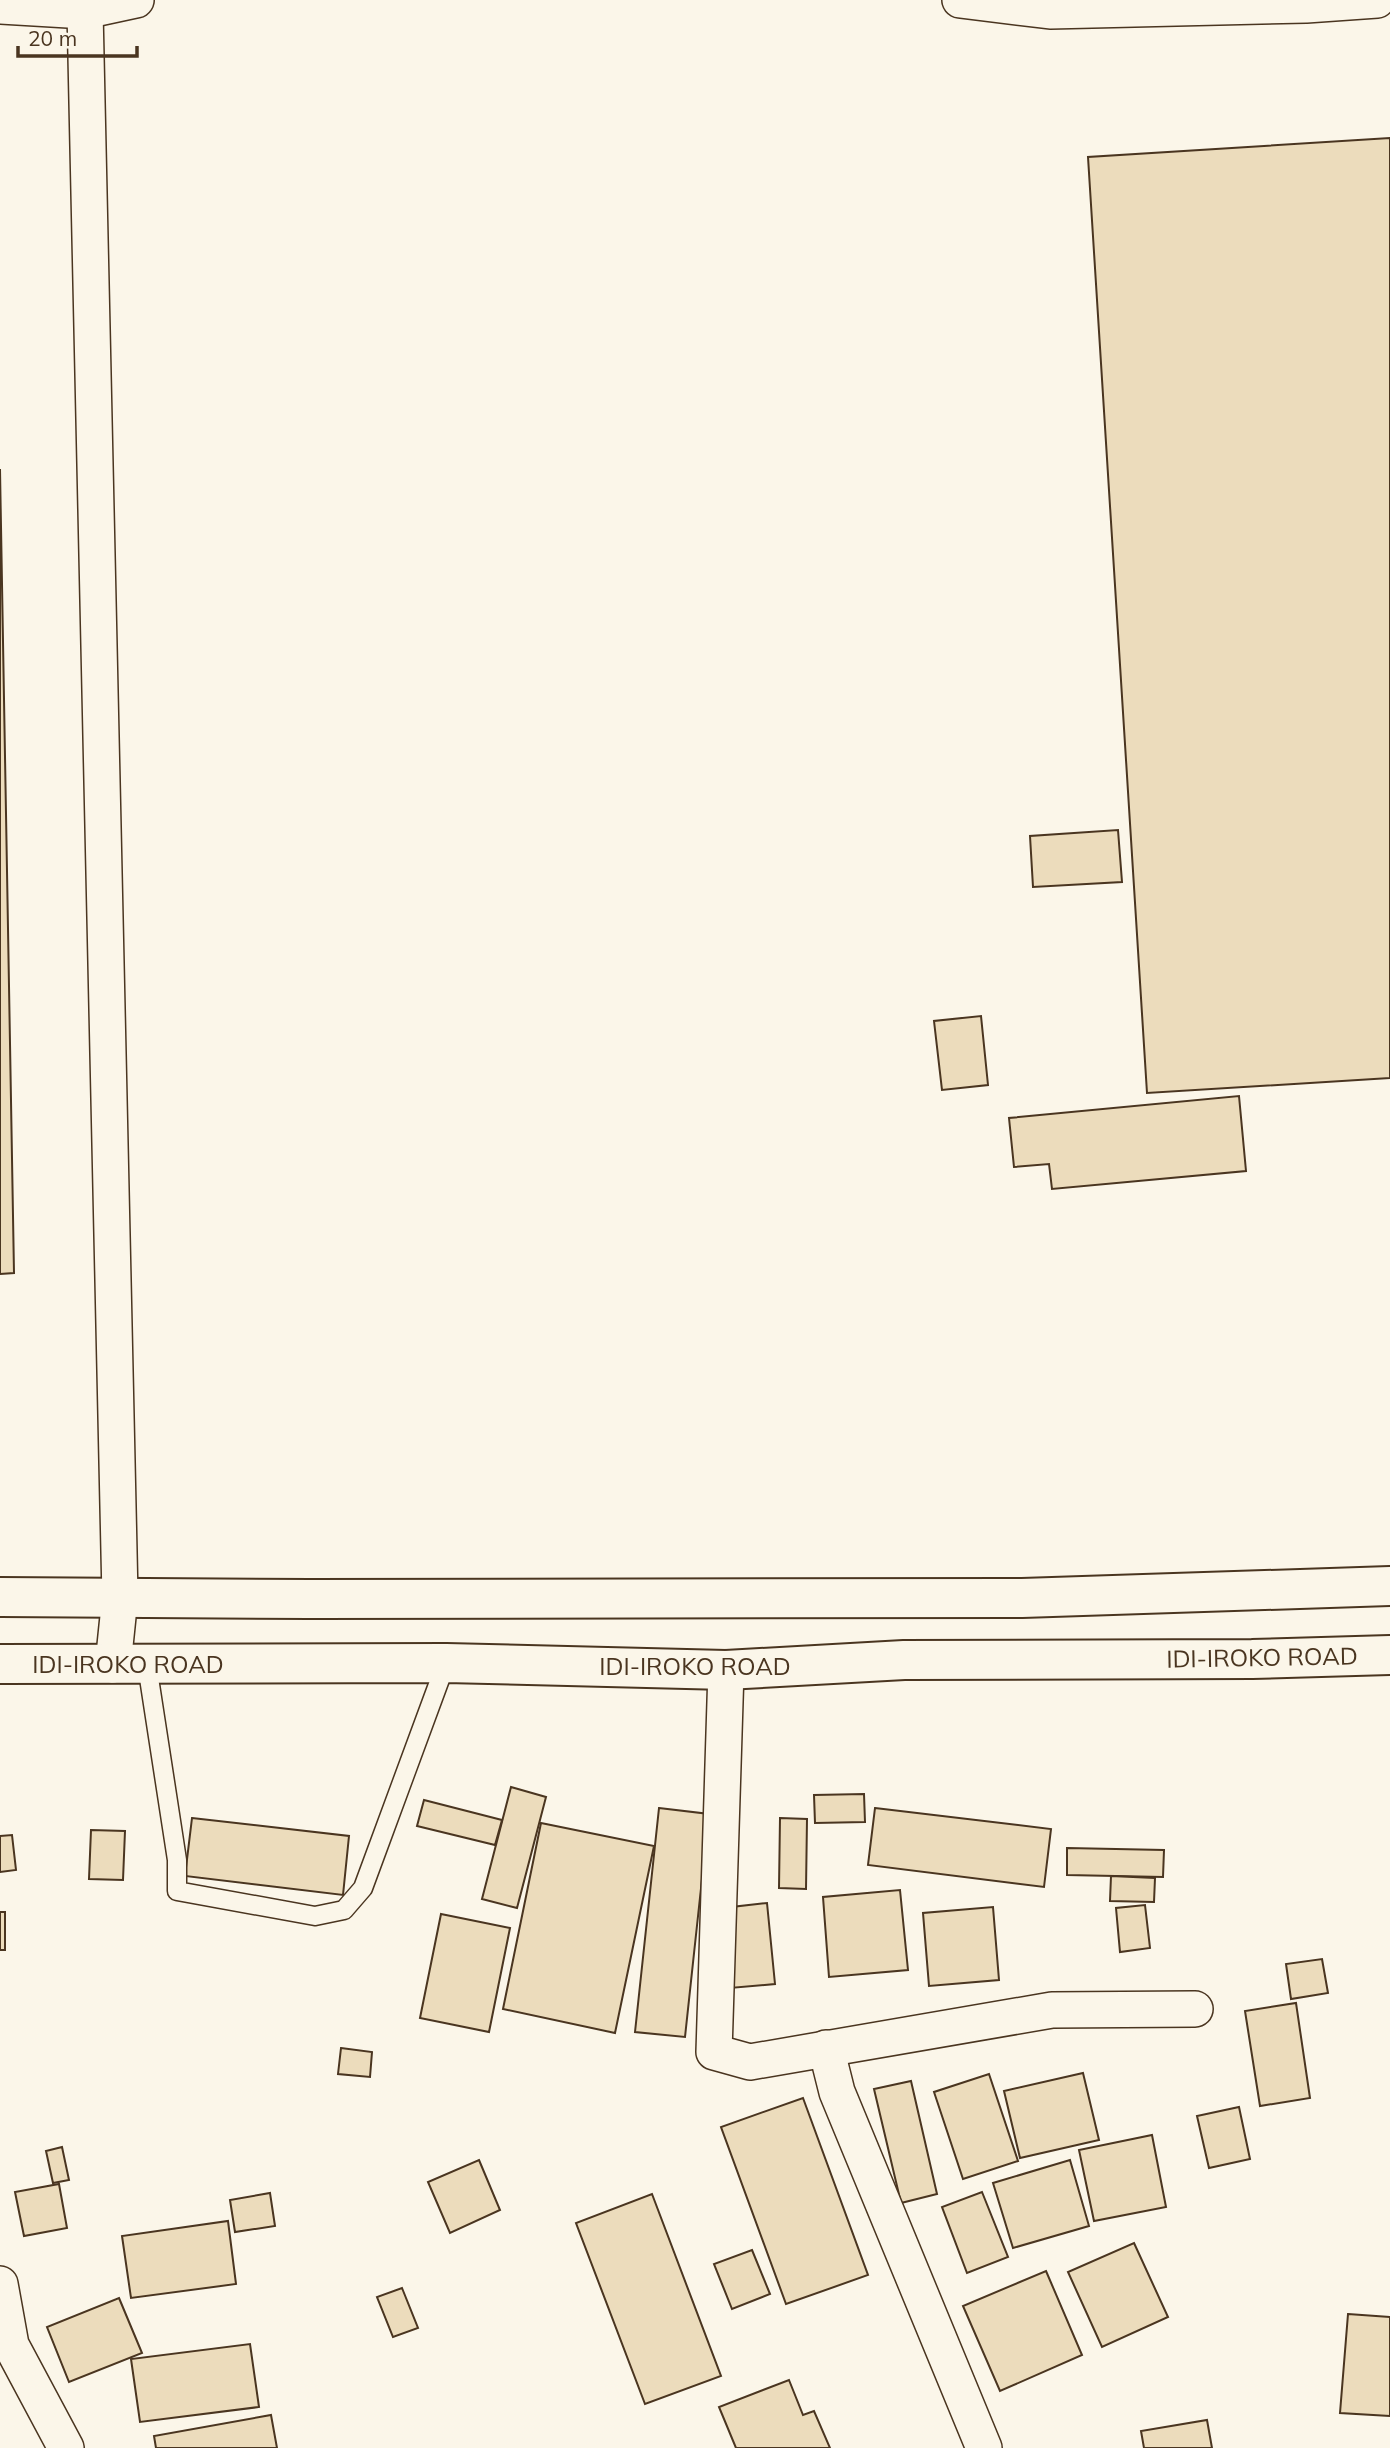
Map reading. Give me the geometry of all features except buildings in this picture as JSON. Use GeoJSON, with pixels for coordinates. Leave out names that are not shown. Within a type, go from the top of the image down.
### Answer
{"type":"FeatureCollection","features":[{"type":"Feature","properties":{"kind":"highway"},"geometry":{"type":"LineString","coordinates":[[0,1597],[1022,1598],[1390,1586]]}},
{"type":"Feature","properties":{"kind":"highway","name":"IDI-IROKO ROAD"},"geometry":{"type":"LineString","coordinates":[[0,1664],[446,1663],[726,1670],[904,1660],[1252,1659],[1390,1655]]}},
{"type":"Feature","properties":{"kind":"street"},"geometry":{"type":"LineString","coordinates":[[0,6],[85,11],[136,0]]}},
{"type":"Feature","properties":{"kind":"street"},"geometry":{"type":"LineString","coordinates":[[974,1],[1050,11],[1306,5],[1377,0]]}},
{"type":"Feature","properties":{"kind":"street"},"geometry":{"type":"LineString","coordinates":[[85,11],[120,1597],[130,1665]]}},
{"type":"Feature","properties":{"kind":"street"},"geometry":{"type":"LineString","coordinates":[[726,1670],[714,2052],[750,2063],[1052,2010],[1195,2009]]}},
{"type":"Feature","properties":{"kind":"street"},"geometry":{"type":"LineString","coordinates":[[826,2048],[837,2092],[984,2448]]}},
{"type":"Feature","properties":{"kind":"street"},"geometry":{"type":"LineString","coordinates":[[0,2284],[11,2345],[66,2448]]}},
{"type":"Feature","properties":{"kind":"lane"},"geometry":{"type":"LineString","coordinates":[[130,1665],[177,1860],[177,1891],[315,1916],[344,1910],[363,1888],[446,1663]]}}]}
